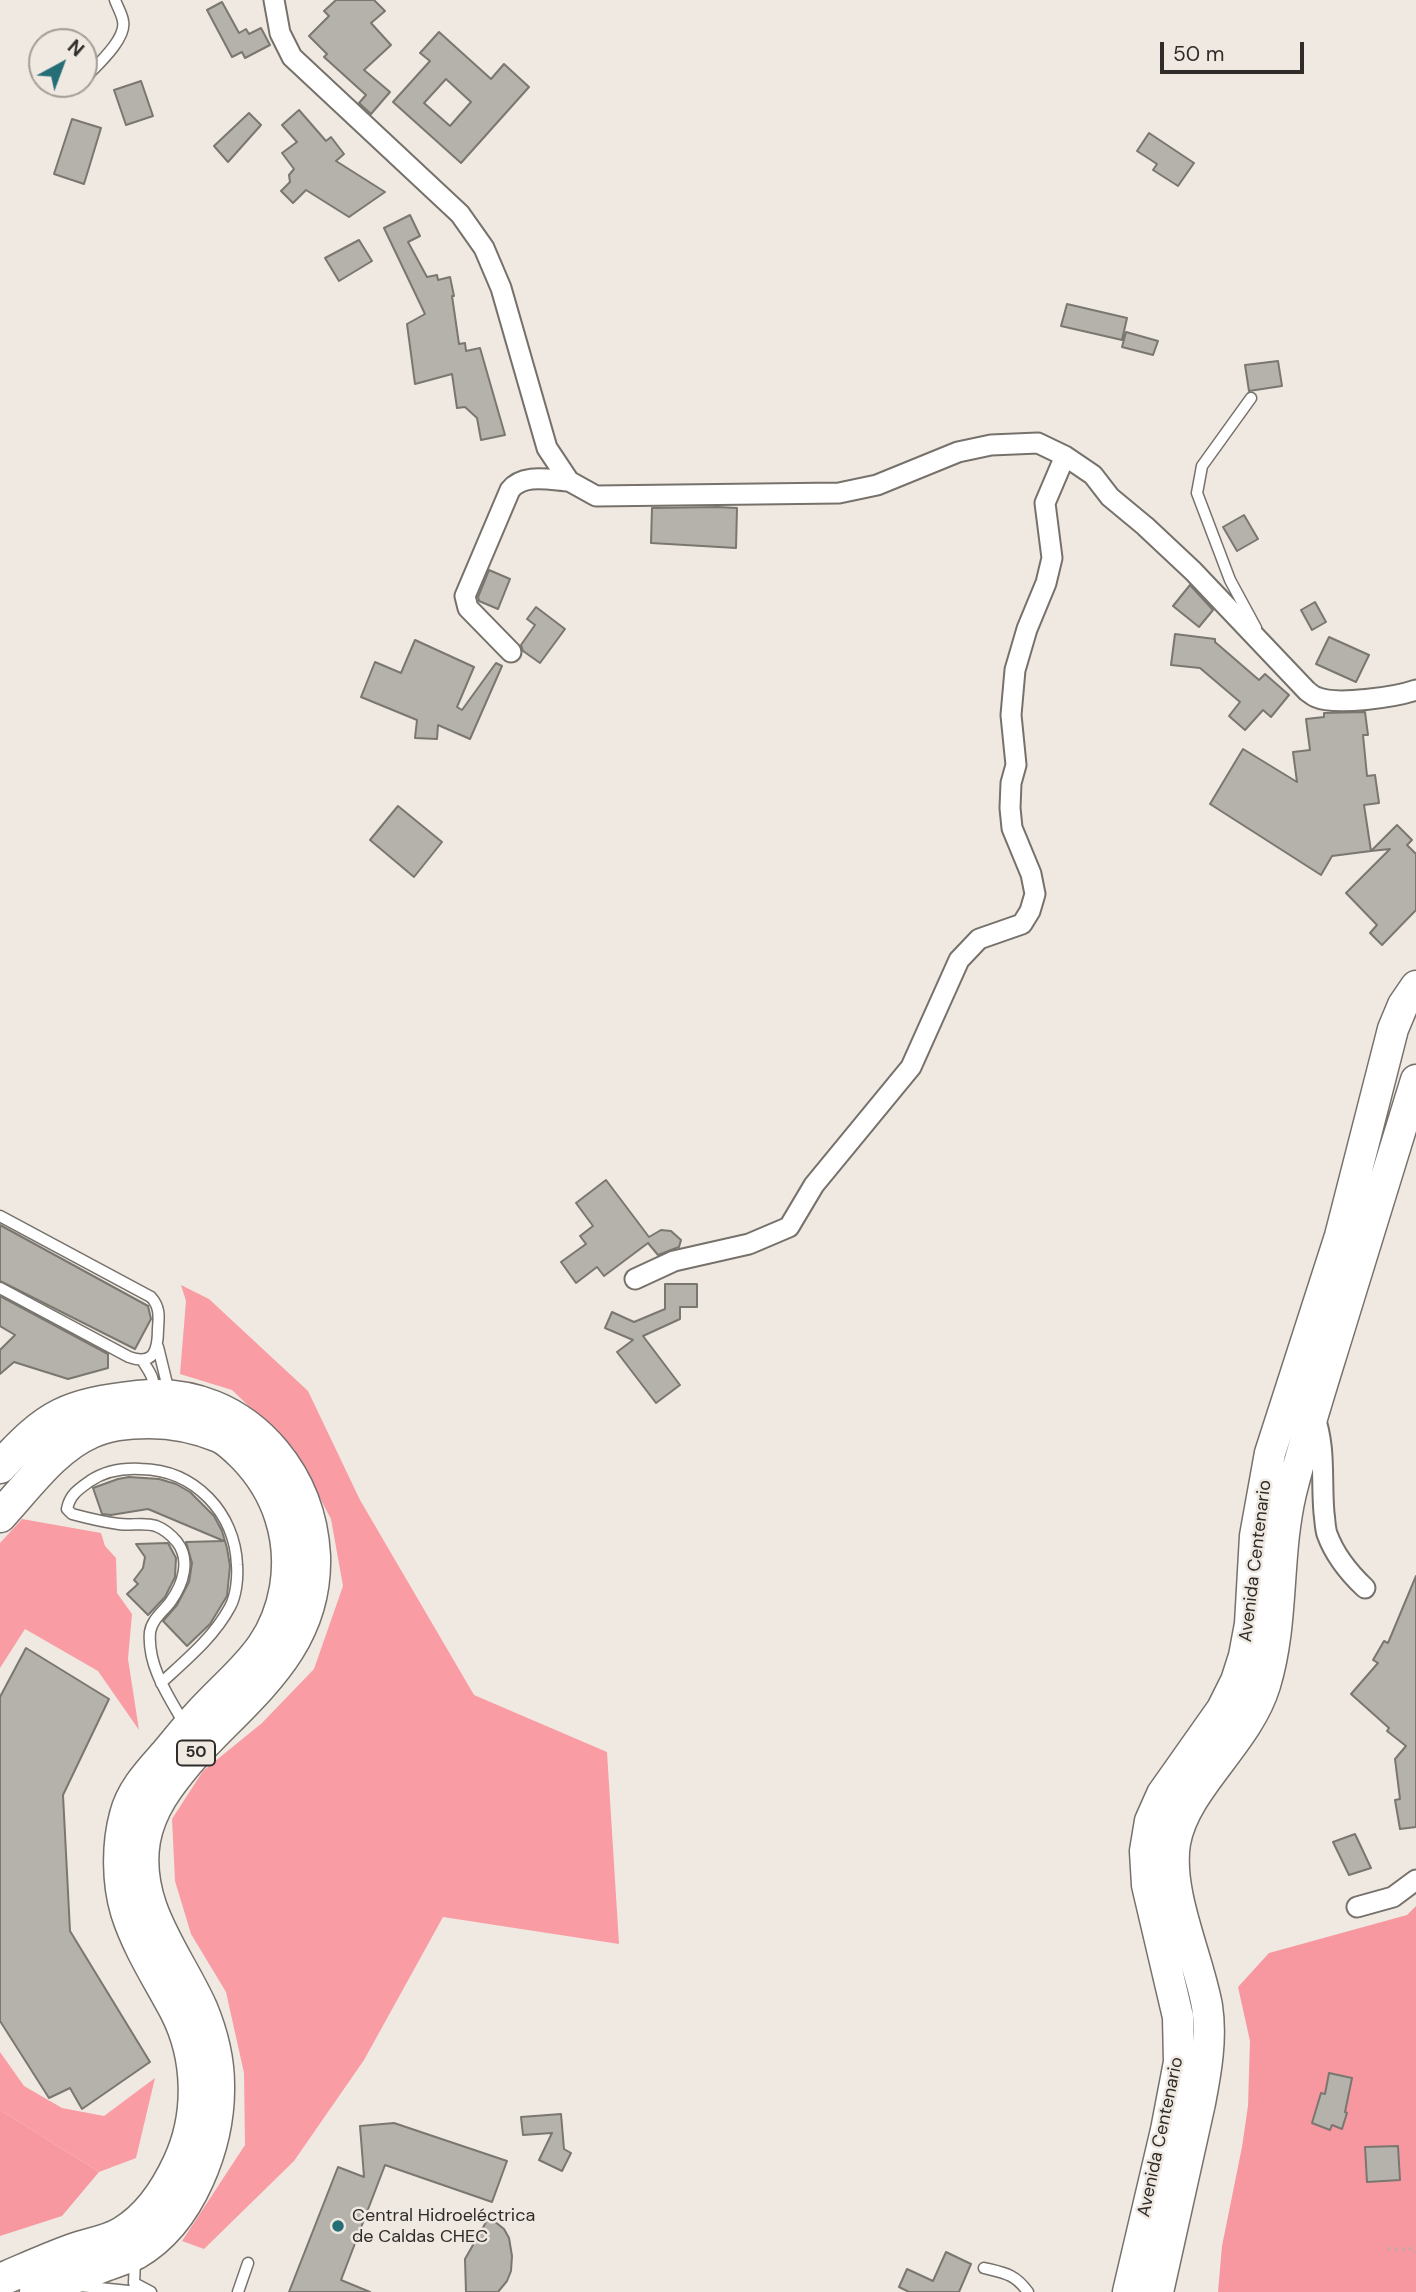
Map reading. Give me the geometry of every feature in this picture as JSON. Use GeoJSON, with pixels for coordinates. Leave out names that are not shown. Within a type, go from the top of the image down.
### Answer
{"type":"FeatureCollection","features":[{"type":"Feature","properties":{"kind":"highway","name":"50"},"geometry":{"type":"LineString","coordinates":[[0,1467],[34,1432],[62,1414],[84,1405],[106,1400],[161,1396],[185,1398],[221,1408],[261,1437],[290,1474],[310,1519],[314,1566],[304,1615],[281,1662],[263,1686],[217,1729],[169,1784],[156,1802],[148,1823],[142,1866],[147,1899],[200,2007],[211,2034],[217,2060],[219,2086],[212,2139],[195,2185],[168,2225],[136,2253],[48,2288]]}},
{"type":"Feature","properties":{"kind":"highway","name":"50"},"geometry":{"type":"LineString","coordinates":[[0,1516],[51,1461],[71,1443],[92,1431],[115,1425],[161,1422],[184,1426],[221,1437],[255,1466],[276,1503],[286,1535],[288,1567],[280,1610],[272,1633],[261,1651],[143,1779],[127,1811],[122,1830],[122,1895],[135,1935],[178,2015],[191,2058],[195,2081],[195,2108],[184,2154],[162,2195],[132,2227],[118,2236],[73,2250],[0,2280]]}},
{"type":"Feature","properties":{"kind":"main road","name":"Avenida Centenario"},"geometry":{"type":"LineString","coordinates":[[1128,2292],[1179,2062],[1178,2017],[1147,1885],[1145,1851],[1150,1821],[1162,1794],[1222,1709],[1236,1681],[1244,1656],[1250,1624],[1255,1536],[1270,1453],[1340,1236],[1393,1029],[1403,1005],[1416,986]]}},
{"type":"Feature","properties":{"kind":"main road","name":"Avenida Centenario"},"geometry":{"type":"LineString","coordinates":[[1158,2292],[1206,2074],[1208,2039],[1208,2009],[1178,1894],[1173,1864],[1175,1842],[1181,1820],[1190,1804],[1243,1731],[1264,1690],[1276,1639],[1290,1497],[1313,1411],[1416,1080]]}},
{"type":"Feature","properties":{"kind":"street"},"geometry":{"type":"LineString","coordinates":[[274,0],[280,33],[292,57],[460,214],[484,248],[501,288],[547,448],[569,481],[596,496],[839,494],[877,485],[958,452],[991,445],[1038,443],[1065,456],[1093,475],[1110,497],[1193,572],[1307,691],[1317,698],[1355,700],[1401,695],[1416,690]]}},
{"type":"Feature","properties":{"kind":"street"},"geometry":{"type":"LineString","coordinates":[[635,1279],[674,1261],[749,1244],[789,1227],[814,1185],[911,1067],[959,960],[979,939],[1022,923],[1030,911],[1035,894],[1031,874],[1012,828],[1010,808],[1011,783],[1016,765],[1011,715],[1015,670],[1027,628],[1046,583],[1052,558],[1045,503],[1065,456]]}},
{"type":"Feature","properties":{"kind":"street"},"geometry":{"type":"LineString","coordinates":[[511,652],[468,608],[465,596],[510,490],[515,484],[523,480],[569,481]]}},
{"type":"Feature","properties":{"kind":"street"},"geometry":{"type":"LineString","coordinates":[[1313,1411],[1323,1445],[1326,1532],[1339,1559],[1364,1588]]}},
{"type":"Feature","properties":{"kind":"street"},"geometry":{"type":"LineString","coordinates":[[1357,1907],[1393,1897],[1416,1880]]}},
{"type":"Feature","properties":{"kind":"lane"},"geometry":{"type":"LineString","coordinates":[[98,64],[123,31],[123,21],[114,0]]}},
{"type":"Feature","properties":{"kind":"lane"},"geometry":{"type":"LineString","coordinates":[[1251,398],[1202,466],[1197,493],[1230,580],[1268,650]]}},
{"type":"Feature","properties":{"kind":"lane"},"geometry":{"type":"LineString","coordinates":[[0,1216],[151,1297],[159,1310],[161,1396]]}},
{"type":"Feature","properties":{"kind":"lane"},"geometry":{"type":"LineString","coordinates":[[0,1288],[129,1357],[142,1360],[148,1358],[158,1347]]}},
{"type":"Feature","properties":{"kind":"lane"},"geometry":{"type":"LineString","coordinates":[[142,1360],[161,1396]]}},
{"type":"Feature","properties":{"kind":"lane"},"geometry":{"type":"LineString","coordinates":[[162,1682],[194,1653],[220,1624],[232,1605],[238,1576],[237,1554],[230,1529],[216,1507],[198,1488],[178,1476],[153,1469],[125,1469],[97,1477],[76,1491],[69,1500],[67,1509],[72,1514],[121,1525],[157,1526],[172,1536],[180,1547],[185,1559],[179,1587],[150,1629],[154,1665],[162,1682],[187,1729]]}},
{"type":"Feature","properties":{"kind":"lane"},"geometry":{"type":"LineString","coordinates":[[136,2253],[134,2283],[152,2292]]}},
{"type":"Feature","properties":{"kind":"lane"},"geometry":{"type":"LineString","coordinates":[[239,2292],[248,2263]]}},
{"type":"Feature","properties":{"kind":"lane"},"geometry":{"type":"LineString","coordinates":[[984,2268],[1006,2273],[1020,2280],[1028,2292]]}},
{"type":"Feature","properties":{"kind":"lane"},"geometry":{"type":"LineString","coordinates":[[48,2288],[138,2292]]}},
{"type":"Feature","properties":{"kind":"path"},"geometry":{"type":"LineString","coordinates":[[1388,2249],[1411,2249],[1416,2252]]}},
{"type":"Feature","properties":{"kind":"shaded area"},"geometry":{"type":"Polygon","coordinates":[[[181,1285],[209,1299],[308,1391],[360,1500],[474,1695],[607,1752],[619,1944],[443,1917],[364,2060],[294,2161],[204,2249],[182,2241],[245,2145],[244,2073],[226,1992],[191,1934],[175,1881],[172,1819],[203,1771],[262,1723],[314,1669],[343,1586],[331,1519],[294,1449],[232,1390],[180,1374],[186,1301],[181,1285]]]}},
{"type":"Feature","properties":{"kind":"shaded area"},"geometry":{"type":"Polygon","coordinates":[[[22,1519],[101,1533],[105,1546],[116,1558],[117,1593],[132,1614],[128,1659],[139,1730],[98,1671],[25,1629],[0,1668],[0,1543],[22,1519]]]}},
{"type":"Feature","properties":{"kind":"shaded area"},"geometry":{"type":"Polygon","coordinates":[[[1416,1906],[1416,2292],[1218,2292],[1222,2246],[1248,2106],[1250,2041],[1238,1987],[1269,1953],[1407,1915],[1416,1906]]]}},
{"type":"Feature","properties":{"kind":"shaded area"},"geometry":{"type":"Polygon","coordinates":[[[0,2052],[24,2086],[62,2108],[104,2116],[155,2078],[136,2158],[99,2172],[0,2110],[0,2052]]]}},
{"type":"Feature","properties":{"kind":"shaded area"},"geometry":{"type":"Polygon","coordinates":[[[0,2110],[99,2172],[62,2216],[0,2236],[0,2110]]]}},
{"type":"Feature","properties":{"kind":"building"},"geometry":{"type":"Polygon","coordinates":[[[336,0],[374,0],[385,11],[371,23],[391,45],[364,70],[390,92],[371,114],[359,103],[366,95],[324,57],[327,54],[309,36],[329,16],[324,11],[336,0]]]}},
{"type":"Feature","properties":{"kind":"building"},"geometry":{"type":"Polygon","coordinates":[[[222,2],[239,33],[246,29],[249,34],[261,28],[270,45],[245,58],[242,52],[232,57],[207,10],[222,2]]]}},
{"type":"Feature","properties":{"kind":"building"},"geometry":{"type":"Polygon","coordinates":[[[439,32],[491,79],[504,64],[529,87],[461,163],[393,102],[430,61],[420,53],[439,32]],[[446,79],[424,103],[450,126],[471,102],[446,79]]]}},
{"type":"Feature","properties":{"kind":"building"},"geometry":{"type":"Polygon","coordinates":[[[141,81],[153,116],[126,125],[114,90],[141,81]]]}},
{"type":"Feature","properties":{"kind":"building"},"geometry":{"type":"Polygon","coordinates":[[[299,110],[326,141],[331,137],[344,154],[336,161],[385,192],[349,217],[306,190],[293,203],[281,191],[290,182],[289,175],[294,169],[282,153],[297,142],[282,125],[299,110]]]}},
{"type":"Feature","properties":{"kind":"building"},"geometry":{"type":"Polygon","coordinates":[[[249,113],[261,125],[228,162],[214,146],[249,113]]]}},
{"type":"Feature","properties":{"kind":"building"},"geometry":{"type":"Polygon","coordinates":[[[72,119],[101,128],[84,184],[54,174],[72,119]]]}},
{"type":"Feature","properties":{"kind":"building"},"geometry":{"type":"Polygon","coordinates":[[[1149,133],[1194,163],[1178,186],[1153,170],[1157,164],[1137,151],[1149,133]]]}},
{"type":"Feature","properties":{"kind":"building"},"geometry":{"type":"Polygon","coordinates":[[[410,215],[420,236],[408,242],[427,277],[437,275],[438,280],[450,277],[459,344],[465,343],[466,351],[480,348],[505,435],[481,440],[477,418],[465,407],[457,408],[452,374],[415,384],[407,324],[425,314],[384,228],[410,215]]]}},
{"type":"Feature","properties":{"kind":"building"},"geometry":{"type":"Polygon","coordinates":[[[359,240],[372,261],[339,281],[325,258],[359,240]]]}},
{"type":"Feature","properties":{"kind":"building"},"geometry":{"type":"Polygon","coordinates":[[[1067,304],[1127,318],[1122,340],[1061,326],[1067,304]]]}},
{"type":"Feature","properties":{"kind":"building"},"geometry":{"type":"Polygon","coordinates":[[[1126,332],[1158,341],[1153,355],[1122,347],[1126,332]]]}},
{"type":"Feature","properties":{"kind":"building"},"geometry":{"type":"Polygon","coordinates":[[[1278,361],[1282,386],[1249,391],[1245,365],[1278,361]]]}},
{"type":"Feature","properties":{"kind":"building"},"geometry":{"type":"Polygon","coordinates":[[[652,508],[737,508],[736,548],[651,543],[652,508]]]}},
{"type":"Feature","properties":{"kind":"building"},"geometry":{"type":"Polygon","coordinates":[[[1244,515],[1258,539],[1237,551],[1223,527],[1244,515]]]}},
{"type":"Feature","properties":{"kind":"building"},"geometry":{"type":"Polygon","coordinates":[[[489,570],[510,579],[498,609],[479,601],[478,597],[489,570]]]}},
{"type":"Feature","properties":{"kind":"building"},"geometry":{"type":"Polygon","coordinates":[[[1190,585],[1213,610],[1199,627],[1173,606],[1190,585]]]}},
{"type":"Feature","properties":{"kind":"building"},"geometry":{"type":"Polygon","coordinates":[[[1315,602],[1326,622],[1312,630],[1301,610],[1315,602]]]}},
{"type":"Feature","properties":{"kind":"building"},"geometry":{"type":"Polygon","coordinates":[[[536,607],[565,629],[540,663],[523,651],[521,645],[535,625],[527,619],[536,607]]]}},
{"type":"Feature","properties":{"kind":"building"},"geometry":{"type":"Polygon","coordinates":[[[1175,634],[1215,639],[1215,642],[1259,680],[1265,674],[1289,695],[1271,717],[1263,710],[1245,730],[1229,716],[1240,702],[1200,668],[1171,665],[1175,634]]]}},
{"type":"Feature","properties":{"kind":"building"},"geometry":{"type":"Polygon","coordinates":[[[1329,637],[1369,655],[1356,682],[1316,664],[1329,637]]]}},
{"type":"Feature","properties":{"kind":"building"},"geometry":{"type":"Polygon","coordinates":[[[415,640],[474,667],[457,707],[462,710],[496,663],[502,666],[470,739],[438,725],[437,739],[415,738],[417,720],[361,697],[375,662],[401,673],[415,640]]]}},
{"type":"Feature","properties":{"kind":"building"},"geometry":{"type":"Polygon","coordinates":[[[1365,712],[1368,735],[1363,735],[1367,776],[1375,775],[1379,803],[1364,805],[1371,851],[1332,856],[1321,875],[1210,804],[1243,749],[1297,782],[1293,752],[1310,750],[1306,719],[1324,717],[1324,713],[1365,712]]]}},
{"type":"Feature","properties":{"kind":"building"},"geometry":{"type":"Polygon","coordinates":[[[398,806],[442,842],[414,877],[370,840],[398,806]]]}},
{"type":"Feature","properties":{"kind":"building"},"geometry":{"type":"Polygon","coordinates":[[[1397,825],[1412,840],[1407,845],[1416,854],[1416,910],[1382,945],[1370,933],[1377,925],[1346,893],[1390,849],[1371,851],[1397,825]]]}},
{"type":"Feature","properties":{"kind":"building"},"geometry":{"type":"Polygon","coordinates":[[[606,1180],[649,1237],[661,1230],[671,1231],[681,1240],[679,1247],[658,1255],[648,1243],[604,1276],[597,1267],[576,1283],[561,1262],[586,1244],[580,1236],[593,1226],[576,1203],[606,1180]]]}},
{"type":"Feature","properties":{"kind":"building"},"geometry":{"type":"Polygon","coordinates":[[[0,1225],[148,1306],[151,1319],[135,1349],[0,1281],[0,1225]]]}},
{"type":"Feature","properties":{"kind":"building"},"geometry":{"type":"Polygon","coordinates":[[[665,1284],[697,1284],[697,1307],[680,1307],[680,1319],[643,1336],[680,1385],[656,1403],[617,1352],[633,1340],[605,1328],[612,1312],[634,1322],[665,1309],[665,1284]]]}},
{"type":"Feature","properties":{"kind":"building"},"geometry":{"type":"Polygon","coordinates":[[[0,1296],[108,1354],[108,1368],[68,1379],[14,1362],[0,1374],[0,1350],[15,1335],[0,1326],[0,1296]]]}},
{"type":"Feature","properties":{"kind":"building"},"geometry":{"type":"Polygon","coordinates":[[[129,1477],[159,1479],[190,1492],[214,1516],[222,1531],[230,1566],[227,1596],[210,1624],[187,1646],[163,1621],[177,1605],[189,1582],[192,1563],[186,1542],[224,1541],[148,1509],[102,1514],[93,1488],[129,1477]]]}},
{"type":"Feature","properties":{"kind":"building"},"geometry":{"type":"Polygon","coordinates":[[[168,1543],[176,1558],[175,1577],[165,1597],[148,1615],[127,1594],[138,1584],[134,1580],[143,1568],[145,1557],[136,1544],[168,1543]]]}},
{"type":"Feature","properties":{"kind":"building"},"geometry":{"type":"Polygon","coordinates":[[[1416,1576],[1416,1827],[1400,1829],[1395,1800],[1400,1799],[1395,1759],[1406,1746],[1387,1731],[1389,1728],[1351,1694],[1378,1663],[1373,1660],[1384,1641],[1388,1643],[1416,1576]]]}},
{"type":"Feature","properties":{"kind":"building"},"geometry":{"type":"Polygon","coordinates":[[[26,1648],[109,1699],[63,1795],[70,1931],[150,2062],[82,2109],[70,2088],[49,2098],[0,2021],[0,1697],[26,1648]]]}},
{"type":"Feature","properties":{"kind":"building"},"geometry":{"type":"Polygon","coordinates":[[[1355,1834],[1371,1868],[1349,1875],[1333,1842],[1355,1834]]]}},
{"type":"Feature","properties":{"kind":"building"},"geometry":{"type":"Polygon","coordinates":[[[1329,2073],[1352,2078],[1342,2129],[1332,2125],[1330,2130],[1312,2123],[1321,2093],[1325,2094],[1329,2073]]]}},
{"type":"Feature","properties":{"kind":"building"},"geometry":{"type":"Polygon","coordinates":[[[561,2114],[564,2149],[571,2153],[562,2171],[539,2160],[552,2133],[523,2135],[521,2117],[561,2114]]]}},
{"type":"Feature","properties":{"kind":"building"},"geometry":{"type":"Polygon","coordinates":[[[394,2123],[507,2161],[492,2202],[385,2165],[341,2280],[370,2292],[289,2292],[338,2167],[364,2177],[360,2126],[394,2123]]]}},
{"type":"Feature","properties":{"kind":"building"},"geometry":{"type":"Polygon","coordinates":[[[1398,2146],[1400,2180],[1367,2182],[1365,2147],[1398,2146]]]}},
{"type":"Feature","properties":{"kind":"building"},"geometry":{"type":"Polygon","coordinates":[[[489,2217],[504,2229],[509,2238],[511,2271],[498,2292],[466,2292],[465,2259],[489,2217]]]}},
{"type":"Feature","properties":{"kind":"building"},"geometry":{"type":"Polygon","coordinates":[[[946,2252],[971,2264],[959,2292],[909,2292],[899,2287],[907,2269],[933,2281],[946,2252]]]}},
{"type":"Feature","properties":{"kind":"place","name":"Central Hidroeléctrica de Caldas CHEC"},"geometry":{"type":"Point","coordinates":[338,2226]}}]}
